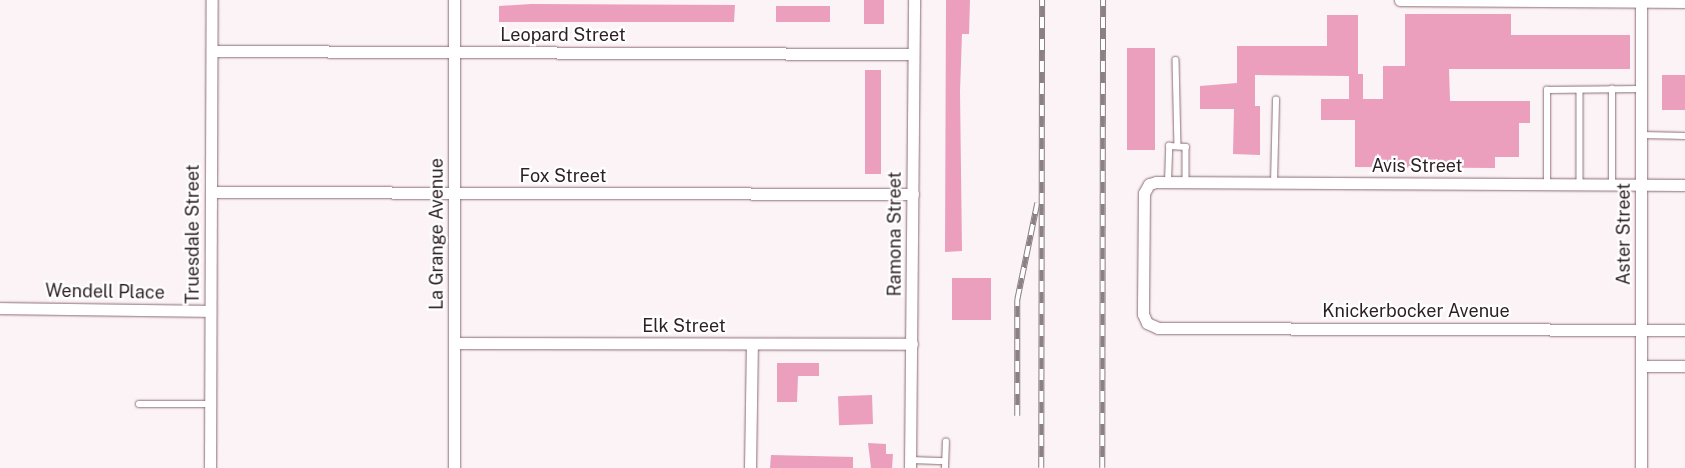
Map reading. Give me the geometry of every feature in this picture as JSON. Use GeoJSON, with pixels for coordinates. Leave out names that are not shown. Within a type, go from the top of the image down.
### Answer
{"type":"FeatureCollection","features":[{"type":"Feature","properties":{"kind":"street","name":"Truesdale Street"},"geometry":{"type":"LineString","coordinates":[[210,468],[212,0]]}},
{"type":"Feature","properties":{"kind":"street","name":"La Grange Avenue"},"geometry":{"type":"LineString","coordinates":[[454,0],[454,468]]}},
{"type":"Feature","properties":{"kind":"street","name":"Ramona Street"},"geometry":{"type":"LineString","coordinates":[[910,464],[914,0]]}},
{"type":"Feature","properties":{"kind":"street"},"geometry":{"type":"LineString","coordinates":[[1400,0],[1685,2]]}},
{"type":"Feature","properties":{"kind":"street","name":"Aster Street"},"geometry":{"type":"LineString","coordinates":[[1641,1],[1641,468]]}},
{"type":"Feature","properties":{"kind":"street","name":"Leopard Street"},"geometry":{"type":"LineString","coordinates":[[212,51],[913,54]]}},
{"type":"Feature","properties":{"kind":"street","name":"Avis Street"},"geometry":{"type":"LineString","coordinates":[[1147,323],[1143,314],[1144,202],[1149,184],[1186,182],[1685,185]]}},
{"type":"Feature","properties":{"kind":"street","name":"Fox Street"},"geometry":{"type":"LineString","coordinates":[[212,192],[913,194]]}},
{"type":"Feature","properties":{"kind":"street","name":"Wendell Place"},"geometry":{"type":"LineString","coordinates":[[0,308],[210,311]]}},
{"type":"Feature","properties":{"kind":"street","name":"Knickerbocker Avenue"},"geometry":{"type":"LineString","coordinates":[[1147,323],[1158,328],[1685,330]]}},
{"type":"Feature","properties":{"kind":"street","name":"Elk Street"},"geometry":{"type":"LineString","coordinates":[[455,344],[912,344]]}},
{"type":"Feature","properties":{"kind":"street"},"geometry":{"type":"LineString","coordinates":[[750,468],[752,344]]}},
{"type":"Feature","properties":{"kind":"street"},"geometry":{"type":"LineString","coordinates":[[1641,366],[1685,366]]}},
{"type":"Feature","properties":{"kind":"lane"},"geometry":{"type":"LineString","coordinates":[[1176,60],[1178,146]]}},
{"type":"Feature","properties":{"kind":"lane"},"geometry":{"type":"LineString","coordinates":[[1612,89],[1612,185]]}},
{"type":"Feature","properties":{"kind":"lane"},"geometry":{"type":"LineString","coordinates":[[1547,184],[1547,90],[1641,89]]}},
{"type":"Feature","properties":{"kind":"lane"},"geometry":{"type":"LineString","coordinates":[[1580,90],[1580,184]]}},
{"type":"Feature","properties":{"kind":"lane"},"geometry":{"type":"LineString","coordinates":[[1274,183],[1276,100]]}},
{"type":"Feature","properties":{"kind":"lane"},"geometry":{"type":"LineString","coordinates":[[1641,136],[1685,136]]}},
{"type":"Feature","properties":{"kind":"lane"},"geometry":{"type":"LineString","coordinates":[[1168,182],[1169,146],[1186,147],[1186,182]]}},
{"type":"Feature","properties":{"kind":"lane"},"geometry":{"type":"LineString","coordinates":[[138,404],[210,404]]}},
{"type":"Feature","properties":{"kind":"lane"},"geometry":{"type":"LineString","coordinates":[[945,468],[946,442]]}},
{"type":"Feature","properties":{"kind":"lane"},"geometry":{"type":"LineString","coordinates":[[910,464],[946,461]]}},
{"type":"Feature","properties":{"kind":"building"},"geometry":{"type":"Polygon","coordinates":[[[864,0],[884,0],[884,24],[864,24],[864,0]]]}},
{"type":"Feature","properties":{"kind":"building"},"geometry":{"type":"Polygon","coordinates":[[[946,0],[970,0],[969,34],[962,34],[960,91],[962,251],[945,252],[946,0]]]}},
{"type":"Feature","properties":{"kind":"building"},"geometry":{"type":"Polygon","coordinates":[[[531,4],[735,5],[734,22],[499,22],[499,6],[531,4]]]}},
{"type":"Feature","properties":{"kind":"building"},"geometry":{"type":"Polygon","coordinates":[[[776,6],[830,6],[830,22],[776,22],[776,6]]]}},
{"type":"Feature","properties":{"kind":"building"},"geometry":{"type":"Polygon","coordinates":[[[1405,14],[1511,14],[1511,35],[1630,35],[1630,69],[1449,69],[1450,101],[1530,101],[1530,123],[1519,123],[1519,157],[1495,157],[1495,168],[1355,167],[1355,120],[1321,120],[1321,99],[1349,99],[1349,76],[1255,75],[1255,106],[1260,106],[1260,155],[1233,154],[1234,109],[1200,109],[1200,86],[1237,83],[1237,46],[1327,46],[1327,15],[1358,15],[1358,74],[1363,74],[1363,99],[1383,99],[1383,66],[1405,66],[1405,14]]]}},
{"type":"Feature","properties":{"kind":"building"},"geometry":{"type":"Polygon","coordinates":[[[1127,48],[1155,48],[1155,150],[1127,150],[1127,48]]]}},
{"type":"Feature","properties":{"kind":"building"},"geometry":{"type":"Polygon","coordinates":[[[865,70],[881,70],[881,174],[865,174],[865,70]]]}},
{"type":"Feature","properties":{"kind":"building"},"geometry":{"type":"Polygon","coordinates":[[[1662,75],[1685,75],[1685,110],[1662,110],[1662,75]]]}},
{"type":"Feature","properties":{"kind":"building"},"geometry":{"type":"Polygon","coordinates":[[[952,278],[991,278],[991,320],[952,320],[952,278]]]}},
{"type":"Feature","properties":{"kind":"building"},"geometry":{"type":"Polygon","coordinates":[[[777,363],[819,363],[819,376],[798,376],[797,402],[777,402],[777,363]]]}},
{"type":"Feature","properties":{"kind":"building"},"geometry":{"type":"Polygon","coordinates":[[[872,395],[873,424],[839,425],[838,396],[872,395]]]}},
{"type":"Feature","properties":{"kind":"building"},"geometry":{"type":"Polygon","coordinates":[[[868,443],[886,444],[886,454],[893,454],[892,468],[871,468],[868,443]]]}},
{"type":"Feature","properties":{"kind":"building"},"geometry":{"type":"Polygon","coordinates":[[[771,455],[853,457],[853,468],[770,468],[771,455]]]}},
{"type":"Feature","properties":{"kind":"railway"},"geometry":{"type":"LineString","coordinates":[[1041,468],[1042,0]]}},
{"type":"Feature","properties":{"kind":"railway"},"geometry":{"type":"LineString","coordinates":[[1102,468],[1103,0]]}},
{"type":"Feature","properties":{"kind":"railway"},"geometry":{"type":"LineString","coordinates":[[1017,416],[1017,300],[1037,203]]}}]}
